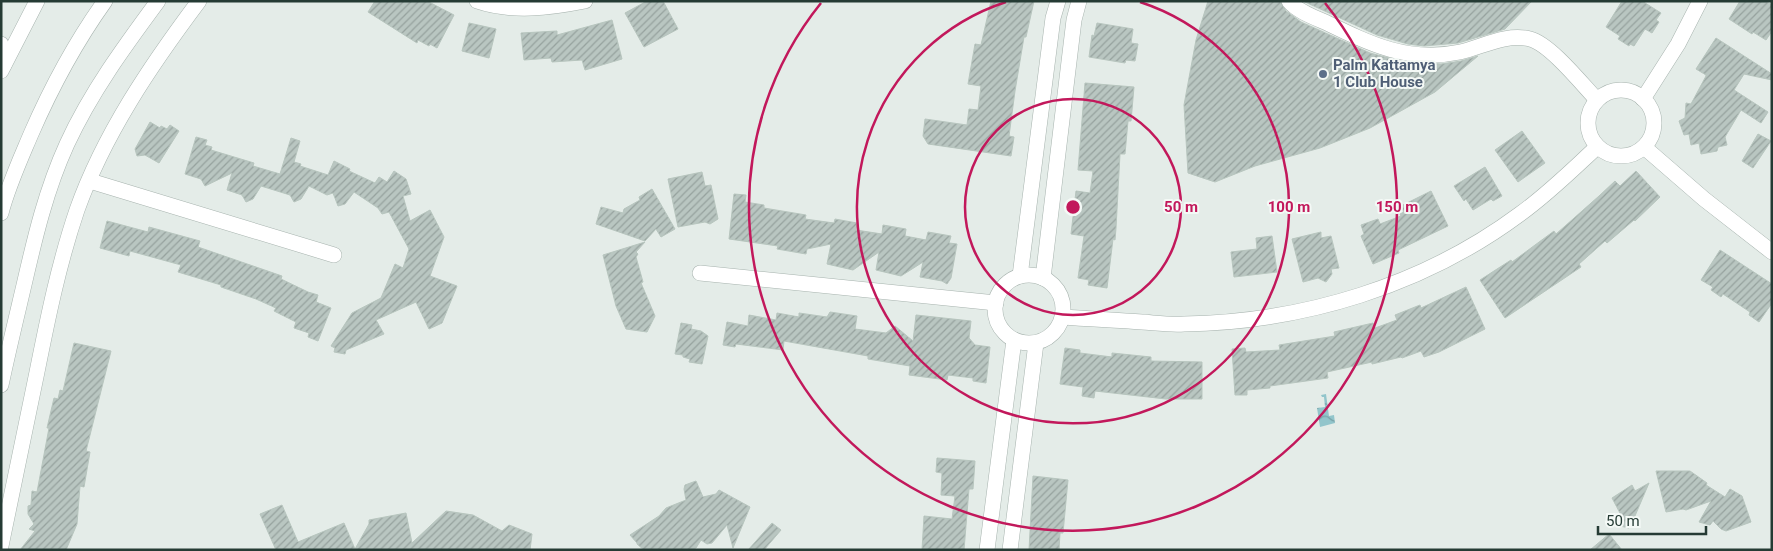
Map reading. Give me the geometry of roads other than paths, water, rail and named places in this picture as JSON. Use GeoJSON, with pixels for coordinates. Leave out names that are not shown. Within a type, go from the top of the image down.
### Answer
{"type":"FeatureCollection","features":[{"type":"Feature","properties":{"kind":"street"},"geometry":{"type":"LineString","coordinates":[[2,68],[37,1]]}},
{"type":"Feature","properties":{"kind":"street"},"geometry":{"type":"LineString","coordinates":[[1,213],[23,152],[44,104],[68,59],[105,1]]}},
{"type":"Feature","properties":{"kind":"street"},"geometry":{"type":"LineString","coordinates":[[1,385],[39,217],[56,168],[82,112],[100,81],[158,1]]}},
{"type":"Feature","properties":{"kind":"street"},"geometry":{"type":"LineString","coordinates":[[1,546],[60,264],[78,208],[102,153],[130,101],[200,1]]}},
{"type":"Feature","properties":{"kind":"street"},"geometry":{"type":"LineString","coordinates":[[477,1],[516,8],[551,8],[584,1]]}},
{"type":"Feature","properties":{"kind":"street"},"geometry":{"type":"LineString","coordinates":[[1020,276],[1053,18],[1058,1]]}},
{"type":"Feature","properties":{"kind":"street"},"geometry":{"type":"LineString","coordinates":[[1043,278],[1074,20],[1079,1]]}},
{"type":"Feature","properties":{"kind":"street"},"geometry":{"type":"LineString","coordinates":[[1289,1],[1293,6],[1326,23],[1359,39],[1391,51],[1425,56],[1459,52],[1504,39],[1518,37],[1531,39],[1543,45],[1597,100]]}},
{"type":"Feature","properties":{"kind":"street"},"geometry":{"type":"LineString","coordinates":[[1643,99],[1678,44],[1700,1]]}},
{"type":"Feature","properties":{"kind":"street"},"geometry":{"type":"LineString","coordinates":[[1,44],[2,68]]}},
{"type":"Feature","properties":{"kind":"street"},"geometry":{"type":"LineString","coordinates":[[1622,90],[1633,93],[1643,99],[1652,112],[1654,128],[1644,147],[1636,153],[1626,156],[1610,155],[1597,147],[1590,138],[1587,127],[1588,115],[1597,100],[1611,91],[1622,90]]}},
{"type":"Feature","properties":{"kind":"street"},"geometry":{"type":"LineString","coordinates":[[1063,317],[1182,324],[1234,322],[1285,315],[1335,303],[1384,287],[1431,267],[1476,243],[1520,214],[1560,182],[1597,147]]}},
{"type":"Feature","properties":{"kind":"street"},"geometry":{"type":"LineString","coordinates":[[1644,147],[1704,199],[1772,252]]}},
{"type":"Feature","properties":{"kind":"street"},"geometry":{"type":"LineString","coordinates":[[90,181],[334,256]]}},
{"type":"Feature","properties":{"kind":"street"},"geometry":{"type":"LineString","coordinates":[[700,273],[996,303]]}},
{"type":"Feature","properties":{"kind":"street"},"geometry":{"type":"LineString","coordinates":[[1032,275],[1043,278],[1053,284],[1060,294],[1063,305],[1063,317],[1056,331],[1043,340],[1036,343],[1025,343],[1014,340],[998,324],[995,314],[996,303],[1002,289],[1013,279],[1020,276],[1032,275]]}},
{"type":"Feature","properties":{"kind":"street"},"geometry":{"type":"LineString","coordinates":[[987,550],[1014,340]]}},
{"type":"Feature","properties":{"kind":"street"},"geometry":{"type":"LineString","coordinates":[[1010,550],[1036,343]]}},
{"type":"Feature","properties":{"kind":"water"},"geometry":{"type":"Polygon","coordinates":[[[1326,394],[1329,416],[1334,415],[1335,423],[1320,427],[1317,408],[1325,407],[1324,397],[1321,395],[1326,394]]]}},
{"type":"Feature","properties":{"kind":"place","name":"Palm Kattamya 1 Club House"},"geometry":{"type":"Point","coordinates":[1323,74]}}]}
